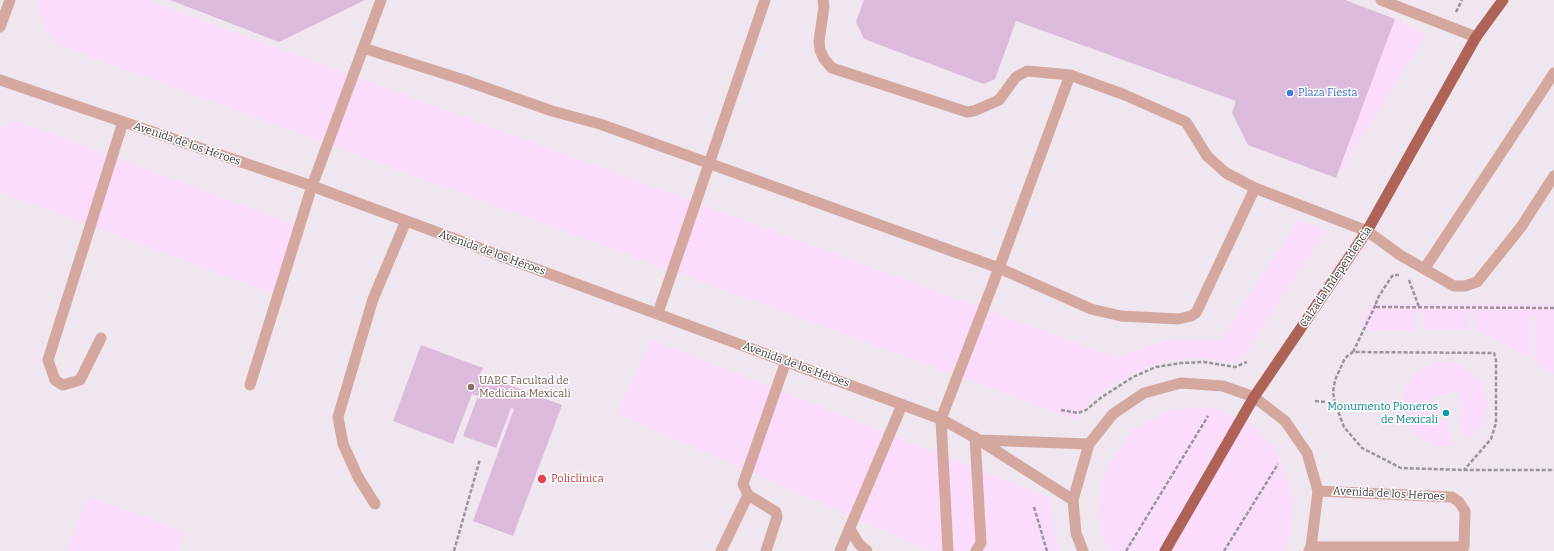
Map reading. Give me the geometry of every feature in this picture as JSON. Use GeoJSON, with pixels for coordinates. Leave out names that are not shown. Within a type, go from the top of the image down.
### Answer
{"type":"FeatureCollection","features":[{"type":"Feature","properties":{"kind":"main road","name":"Calzada Independencia"},"geometry":{"type":"LineString","coordinates":[[1165,551],[1254,397],[1367,231],[1476,37],[1503,0]]}},
{"type":"Feature","properties":{"kind":"street"},"geometry":{"type":"LineString","coordinates":[[0,27],[10,0]]}},
{"type":"Feature","properties":{"kind":"street"},"geometry":{"type":"LineString","coordinates":[[250,385],[312,186],[381,0]]}},
{"type":"Feature","properties":{"kind":"street"},"geometry":{"type":"LineString","coordinates":[[658,313],[765,0]]}},
{"type":"Feature","properties":{"kind":"street"},"geometry":{"type":"LineString","coordinates":[[823,0],[824,7],[819,41],[820,50],[824,59],[832,68],[961,111],[974,111],[999,100],[1016,77],[1027,71],[1070,75],[1125,95],[1186,122],[1207,156],[1226,172],[1255,188],[1367,231],[1400,255],[1454,286],[1466,286],[1477,282],[1521,227],[1554,176]]}},
{"type":"Feature","properties":{"kind":"street"},"geometry":{"type":"LineString","coordinates":[[1381,0],[1476,37]]}},
{"type":"Feature","properties":{"kind":"street"},"geometry":{"type":"LineString","coordinates":[[363,48],[461,79],[552,111],[600,124],[708,165],[999,268],[1104,313],[1133,318],[1178,319],[1191,316],[1196,313],[1255,188]]}},
{"type":"Feature","properties":{"kind":"street"},"geometry":{"type":"LineString","coordinates":[[1425,268],[1554,72]]}},
{"type":"Feature","properties":{"kind":"street"},"geometry":{"type":"LineString","coordinates":[[948,551],[941,419],[999,268],[1070,75]]}},
{"type":"Feature","properties":{"kind":"street","name":"Avenida de los Héroes"},"geometry":{"type":"LineString","coordinates":[[0,80],[312,186],[941,419],[977,438],[1073,500]]}},
{"type":"Feature","properties":{"kind":"street"},"geometry":{"type":"LineString","coordinates":[[101,338],[80,380],[63,385],[55,380],[48,360],[123,122]]}},
{"type":"Feature","properties":{"kind":"street"},"geometry":{"type":"LineString","coordinates":[[374,504],[358,477],[343,444],[338,417],[374,299],[406,221]]}},
{"type":"Feature","properties":{"kind":"street"},"geometry":{"type":"LineString","coordinates":[[766,551],[778,518],[776,512],[748,495],[744,488],[743,479],[786,361]]}},
{"type":"Feature","properties":{"kind":"street"},"geometry":{"type":"LineString","coordinates":[[1083,551],[1076,532],[1073,500],[1089,444],[1113,414],[1144,393],[1181,383],[1223,386],[1254,397],[1285,421],[1307,453],[1318,491],[1310,549],[1464,549]]}},
{"type":"Feature","properties":{"kind":"street"},"geometry":{"type":"LineString","coordinates":[[840,551],[902,405]]}},
{"type":"Feature","properties":{"kind":"street"},"geometry":{"type":"LineString","coordinates":[[976,551],[981,543],[977,438]]}},
{"type":"Feature","properties":{"kind":"street","name":"Avenida de los Héroes"},"geometry":{"type":"LineString","coordinates":[[977,438],[1089,444]]}},
{"type":"Feature","properties":{"kind":"street","name":"Avenida de los Héroes"},"geometry":{"type":"LineString","coordinates":[[1318,491],[1452,498],[1459,502],[1465,511],[1466,523],[1464,549]]}},
{"type":"Feature","properties":{"kind":"street"},"geometry":{"type":"LineString","coordinates":[[721,551],[748,495]]}},
{"type":"Feature","properties":{"kind":"street"},"geometry":{"type":"LineString","coordinates":[[850,528],[859,544],[866,551]]}},
{"type":"Feature","properties":{"kind":"path"},"geometry":{"type":"LineString","coordinates":[[1419,307],[1409,280],[1403,275],[1393,275],[1376,303],[1354,352],[1345,358],[1335,380],[1333,392],[1335,403],[1344,427],[1362,448],[1401,468],[1554,470]]}},
{"type":"Feature","properties":{"kind":"path"},"geometry":{"type":"LineString","coordinates":[[1376,303],[1377,307],[1554,308]]}},
{"type":"Feature","properties":{"kind":"path"},"geometry":{"type":"LineString","coordinates":[[1354,352],[1494,354],[1496,360],[1496,423],[1491,439],[1464,470]]}},
{"type":"Feature","properties":{"kind":"path"},"geometry":{"type":"LineString","coordinates":[[1315,401],[1335,403]]}},
{"type":"Feature","properties":{"kind":"path"},"geometry":{"type":"LineString","coordinates":[[1126,551],[1208,416]]}},
{"type":"Feature","properties":{"kind":"path"},"geometry":{"type":"LineString","coordinates":[[454,551],[480,459]]}},
{"type":"Feature","properties":{"kind":"path"},"geometry":{"type":"LineString","coordinates":[[1224,551],[1278,464]]}},
{"type":"Feature","properties":{"kind":"path"},"geometry":{"type":"LineString","coordinates":[[1034,506],[1047,551]]}},
{"type":"Feature","properties":{"kind":"shaded area"},"geometry":{"type":"Polygon","coordinates":[[[0,0],[1554,0],[1554,551],[0,551],[0,0]]]}},
{"type":"Feature","properties":{"kind":"shaded area"},"geometry":{"type":"Polygon","coordinates":[[[38,0],[147,0],[1114,357],[1168,340],[1221,340],[1298,220],[1326,230],[1239,363],[1199,358],[1170,360],[1141,369],[1110,386],[1092,399],[1075,419],[62,46],[48,33],[39,13],[38,0]]]}},
{"type":"Feature","properties":{"kind":"shaded area"},"geometry":{"type":"Polygon","coordinates":[[[1395,19],[1426,35],[1336,178],[1395,19]]]}},
{"type":"Feature","properties":{"kind":"shaded area"},"geometry":{"type":"Polygon","coordinates":[[[20,122],[295,225],[275,294],[0,192],[0,126],[20,122]]]}},
{"type":"Feature","properties":{"kind":"shaded area"},"geometry":{"type":"Polygon","coordinates":[[[1371,304],[1554,305],[1554,375],[1535,364],[1537,317],[1532,317],[1530,358],[1475,329],[1474,312],[1468,313],[1468,329],[1423,329],[1423,312],[1414,312],[1414,331],[1367,331],[1358,326],[1371,304]]]}},
{"type":"Feature","properties":{"kind":"shaded area"},"geometry":{"type":"Polygon","coordinates":[[[652,340],[1050,498],[1055,537],[1059,551],[931,551],[616,413],[652,340]]]}},
{"type":"Feature","properties":{"kind":"shaded area"},"geometry":{"type":"Polygon","coordinates":[[[1447,362],[1460,365],[1472,372],[1480,382],[1486,394],[1487,408],[1484,421],[1476,432],[1466,441],[1458,415],[1464,413],[1457,391],[1433,398],[1440,420],[1445,419],[1454,446],[1439,446],[1426,442],[1414,433],[1406,421],[1402,407],[1404,393],[1410,379],[1421,369],[1434,363],[1447,362]]]}},
{"type":"Feature","properties":{"kind":"shaded area"},"geometry":{"type":"Polygon","coordinates":[[[1204,407],[1220,410],[1251,424],[1278,452],[1294,499],[1291,533],[1284,551],[1111,551],[1104,540],[1099,518],[1101,484],[1107,466],[1133,430],[1167,411],[1204,407]]]}},
{"type":"Feature","properties":{"kind":"shaded area"},"geometry":{"type":"Polygon","coordinates":[[[88,497],[184,531],[178,551],[66,551],[88,497]]]}},
{"type":"Feature","properties":{"kind":"building"},"geometry":{"type":"Polygon","coordinates":[[[170,0],[365,0],[279,42],[170,0]]]}},
{"type":"Feature","properties":{"kind":"building","name":"Plaza Fiesta"},"geometry":{"type":"Polygon","coordinates":[[[864,0],[1345,0],[1395,19],[1336,178],[1248,145],[1232,113],[1236,101],[1016,21],[995,79],[984,84],[864,39],[856,22],[864,0]]]}},
{"type":"Feature","properties":{"kind":"building"},"geometry":{"type":"Polygon","coordinates":[[[421,345],[483,368],[480,374],[562,405],[513,536],[473,521],[514,409],[511,408],[496,448],[463,436],[478,396],[472,394],[453,444],[393,421],[421,345]]]}},
{"type":"Feature","properties":{"kind":"place","name":"Plaza Fiesta"},"geometry":{"type":"Point","coordinates":[1290,93]}},
{"type":"Feature","properties":{"kind":"place","name":"UABC Facultad de Medicina Mexicali"},"geometry":{"type":"Point","coordinates":[471,387]}},
{"type":"Feature","properties":{"kind":"place","name":"Monumento Pioneros de Mexicali"},"geometry":{"type":"Point","coordinates":[1446,413]}},
{"type":"Feature","properties":{"kind":"place","name":"Policlínica"},"geometry":{"type":"Point","coordinates":[542,479]}}]}
